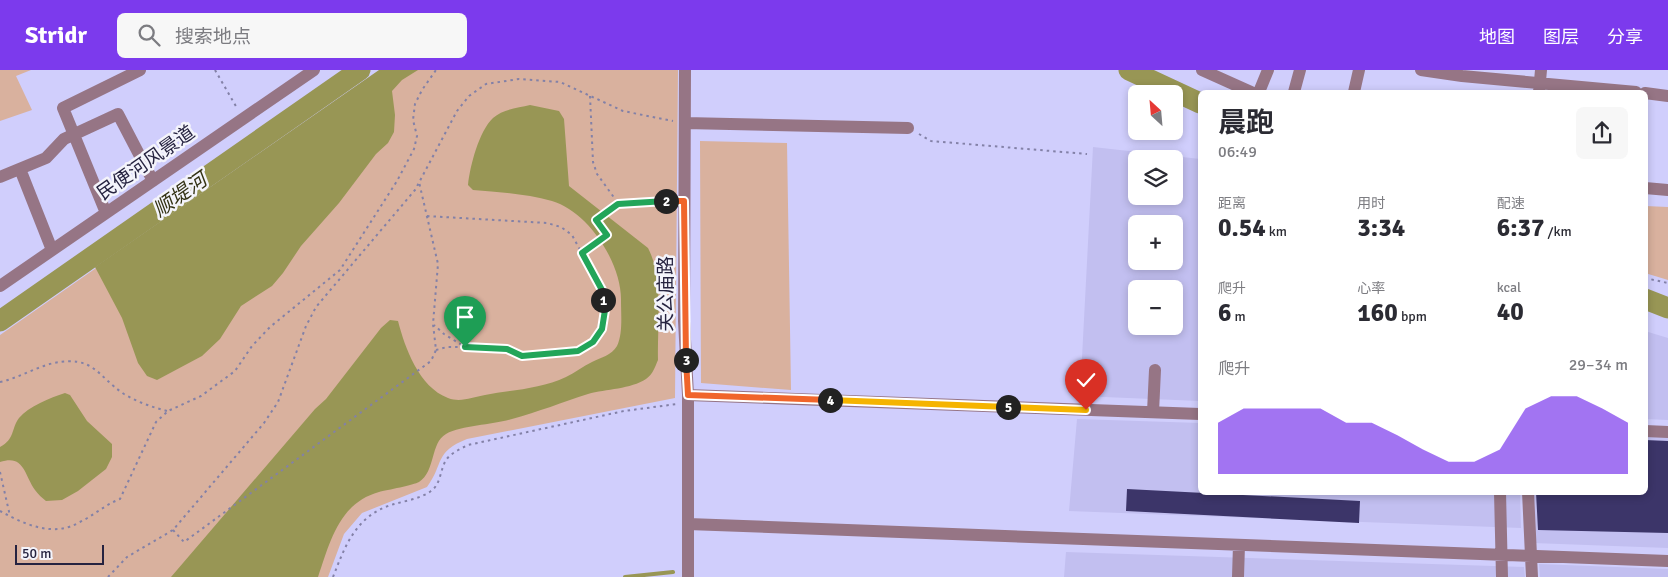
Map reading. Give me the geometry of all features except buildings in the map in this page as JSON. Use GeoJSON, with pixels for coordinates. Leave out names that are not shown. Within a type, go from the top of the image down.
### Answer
{"type":"FeatureCollection","features":[{"type":"Feature","properties":{"kind":"street"},"geometry":{"type":"LineString","coordinates":[[106,213],[64,108],[140,70]]}},
{"type":"Feature","properties":{"kind":"street","name":"民便河风景道"},"geometry":{"type":"LineString","coordinates":[[0,286],[314,70]]}},
{"type":"Feature","properties":{"kind":"street","name":"关公庙路"},"geometry":{"type":"LineString","coordinates":[[685,70],[684,321],[688,398],[688,577]]}},
{"type":"Feature","properties":{"kind":"street"},"geometry":{"type":"LineString","coordinates":[[1230,83],[1234,70]]}},
{"type":"Feature","properties":{"kind":"street"},"geometry":{"type":"LineString","coordinates":[[1260,90],[1268,70]]}},
{"type":"Feature","properties":{"kind":"street"},"geometry":{"type":"LineString","coordinates":[[1295,90],[1300,70]]}},
{"type":"Feature","properties":{"kind":"street"},"geometry":{"type":"LineString","coordinates":[[1354,90],[1359,70]]}},
{"type":"Feature","properties":{"kind":"street"},"geometry":{"type":"LineString","coordinates":[[1421,70],[1539,88],[1588,90]]}},
{"type":"Feature","properties":{"kind":"street"},"geometry":{"type":"LineString","coordinates":[[1539,88],[1541,70]]}},
{"type":"Feature","properties":{"kind":"street"},"geometry":{"type":"LineString","coordinates":[[1206,71],[1246,90]]}},
{"type":"Feature","properties":{"kind":"street"},"geometry":{"type":"LineString","coordinates":[[1648,93],[1668,96]]}},
{"type":"Feature","properties":{"kind":"street"},"geometry":{"type":"LineString","coordinates":[[0,177],[46,158],[64,139],[118,114],[153,181]]}},
{"type":"Feature","properties":{"kind":"street"},"geometry":{"type":"LineString","coordinates":[[685,123],[908,128]]}},
{"type":"Feature","properties":{"kind":"street"},"geometry":{"type":"LineString","coordinates":[[20,169],[52,250]]}},
{"type":"Feature","properties":{"kind":"street"},"geometry":{"type":"LineString","coordinates":[[1648,188],[1668,190]]}},
{"type":"Feature","properties":{"kind":"street"},"geometry":{"type":"LineString","coordinates":[[1153,412],[1156,370]]}},
{"type":"Feature","properties":{"kind":"street"},"geometry":{"type":"LineString","coordinates":[[688,398],[1198,414]]}},
{"type":"Feature","properties":{"kind":"street"},"geometry":{"type":"LineString","coordinates":[[1648,431],[1668,432]]}},
{"type":"Feature","properties":{"kind":"street"},"geometry":{"type":"LineString","coordinates":[[1500,495],[1502,577]]}},
{"type":"Feature","properties":{"kind":"street"},"geometry":{"type":"LineString","coordinates":[[1528,495],[1532,577]]}},
{"type":"Feature","properties":{"kind":"street"},"geometry":{"type":"LineString","coordinates":[[688,524],[1668,561]]}},
{"type":"Feature","properties":{"kind":"street"},"geometry":{"type":"LineString","coordinates":[[1238,577],[1239,545]]}},
{"type":"Feature","properties":{"kind":"path"},"geometry":{"type":"LineString","coordinates":[[215,70],[243,119]]}},
{"type":"Feature","properties":{"kind":"path"},"geometry":{"type":"LineString","coordinates":[[0,511],[27,525],[61,528],[79,523],[107,504],[120,499],[156,422],[168,411],[201,396],[235,371],[252,346],[270,327],[340,270],[393,188],[414,149],[417,136],[413,120],[415,104],[436,70]]}},
{"type":"Feature","properties":{"kind":"path"},"geometry":{"type":"LineString","coordinates":[[108,577],[127,557],[173,530],[278,402],[306,326],[316,307],[415,190],[457,111],[468,96],[486,84],[518,79],[560,82],[623,111],[685,123]]}},
{"type":"Feature","properties":{"kind":"path"},"geometry":{"type":"LineString","coordinates":[[590,96],[593,162],[597,174],[618,204]]}},
{"type":"Feature","properties":{"kind":"path"},"geometry":{"type":"LineString","coordinates":[[908,128],[931,141],[1087,154]]}},
{"type":"Feature","properties":{"kind":"path"},"geometry":{"type":"LineString","coordinates":[[173,530],[184,542],[426,366],[436,350],[433,324],[438,264],[419,182]]}},
{"type":"Feature","properties":{"kind":"path"},"geometry":{"type":"LineString","coordinates":[[582,253],[607,235],[596,220],[618,204],[684,201]]}},
{"type":"Feature","properties":{"kind":"path"},"geometry":{"type":"LineString","coordinates":[[427,216],[561,227],[572,235],[602,290],[605,310],[602,329],[593,342],[578,351],[522,356],[507,349],[447,347],[436,350]]}},
{"type":"Feature","properties":{"kind":"path"},"geometry":{"type":"LineString","coordinates":[[1648,279],[1668,283]]}},
{"type":"Feature","properties":{"kind":"path"},"geometry":{"type":"LineString","coordinates":[[433,324],[444,334],[465,347]]}},
{"type":"Feature","properties":{"kind":"path"},"geometry":{"type":"LineString","coordinates":[[0,382],[53,363],[90,364],[124,393],[148,406],[168,411]]}},
{"type":"Feature","properties":{"kind":"path"},"geometry":{"type":"LineString","coordinates":[[333,577],[354,530],[367,516],[383,508],[421,496],[433,490],[440,479],[445,461],[456,450],[468,445],[688,398]]}},
{"type":"Feature","properties":{"kind":"path"},"geometry":{"type":"LineString","coordinates":[[0,472],[10,516]]}},
{"type":"Feature","properties":{"kind":"shaded area"},"geometry":{"type":"Polygon","coordinates":[[[0,70],[31,70],[16,76],[32,110],[0,121],[0,70]]]}},
{"type":"Feature","properties":{"kind":"shaded area"},"geometry":{"type":"Polygon","coordinates":[[[379,70],[418,70],[402,80],[392,91],[395,115],[394,132],[388,143],[376,154],[339,203],[301,246],[272,286],[241,306],[220,339],[202,356],[157,380],[147,376],[138,363],[122,318],[95,267],[379,70]]]}},
{"type":"Feature","properties":{"kind":"shaded area"},"geometry":{"type":"Polygon","coordinates":[[[380,70],[678,70],[675,398],[467,439],[457,444],[444,454],[427,487],[362,513],[344,534],[328,577],[0,577],[0,335],[380,70]]]}},
{"type":"Feature","properties":{"kind":"shaded area"},"geometry":{"type":"Polygon","coordinates":[[[530,105],[559,111],[564,119],[569,186],[648,248],[656,273],[659,302],[658,360],[654,370],[646,379],[633,385],[588,394],[512,419],[461,429],[446,434],[437,444],[428,471],[419,482],[365,497],[345,514],[332,538],[318,577],[171,577],[315,409],[326,399],[381,328],[390,320],[398,321],[409,354],[421,376],[438,393],[457,400],[526,389],[556,381],[609,354],[615,349],[621,330],[620,287],[616,271],[609,256],[601,241],[590,228],[579,216],[566,207],[552,201],[522,195],[473,190],[468,185],[476,149],[488,124],[501,113],[530,105]]]}},
{"type":"Feature","properties":{"kind":"shaded area"},"geometry":{"type":"Polygon","coordinates":[[[700,141],[787,143],[791,390],[701,383],[700,141]]]}},
{"type":"Feature","properties":{"kind":"shaded area"},"geometry":{"type":"Polygon","coordinates":[[[1093,147],[1128,151],[1128,205],[1183,205],[1183,157],[1198,159],[1198,401],[1080,396],[1093,147]]]}},
{"type":"Feature","properties":{"kind":"shaded area"},"geometry":{"type":"Polygon","coordinates":[[[1648,206],[1668,207],[1668,280],[1648,274],[1648,206]]]}},
{"type":"Feature","properties":{"kind":"shaded area"},"geometry":{"type":"Polygon","coordinates":[[[1648,332],[1668,338],[1668,420],[1648,419],[1648,332]]]}},
{"type":"Feature","properties":{"kind":"shaded area"},"geometry":{"type":"Polygon","coordinates":[[[65,393],[70,395],[87,421],[112,444],[112,457],[106,469],[78,491],[62,500],[46,501],[35,490],[19,463],[8,460],[0,462],[0,447],[8,441],[19,418],[23,414],[40,403],[65,393]]]}},
{"type":"Feature","properties":{"kind":"shaded area"},"geometry":{"type":"Polygon","coordinates":[[[1077,419],[1198,423],[1198,495],[1520,495],[1521,528],[1069,511],[1077,419]]]}},
{"type":"Feature","properties":{"kind":"shaded area"},"geometry":{"type":"Polygon","coordinates":[[[1648,435],[1668,436],[1668,548],[1533,543],[1531,495],[1648,495],[1648,435]]]}},
{"type":"Feature","properties":{"kind":"shaded area"},"geometry":{"type":"Polygon","coordinates":[[[1066,552],[1524,567],[1525,577],[1064,577],[1066,552]]]}},
{"type":"Feature","properties":{"kind":"shaded area"},"geometry":{"type":"Polygon","coordinates":[[[1539,564],[1668,569],[1668,577],[1540,577],[1539,564]]]}},
{"type":"Feature","properties":{"kind":"waterway","name":"顺堤河"},"geometry":{"type":"LineString","coordinates":[[0,321],[360,70]]}},
{"type":"Feature","properties":{"kind":"waterway","name":"顺堤河"},"geometry":{"type":"LineString","coordinates":[[1129,70],[1198,102]]}},
{"type":"Feature","properties":{"kind":"waterway","name":"顺堤河"},"geometry":{"type":"LineString","coordinates":[[1648,300],[1668,308]]}},
{"type":"Feature","properties":{"kind":"waterway"},"geometry":{"type":"LineString","coordinates":[[625,577],[673,572]]}},
{"type":"Feature","properties":{"kind":"route"},"geometry":{"type":"LineString","coordinates":[[465,347],[507,349],[522,356],[578,351],[593,342],[602,329],[605,310],[602,290],[582,253],[607,235],[596,220],[618,204],[634,201],[684,201],[684,321],[688,395],[1086,410]]}}]}
